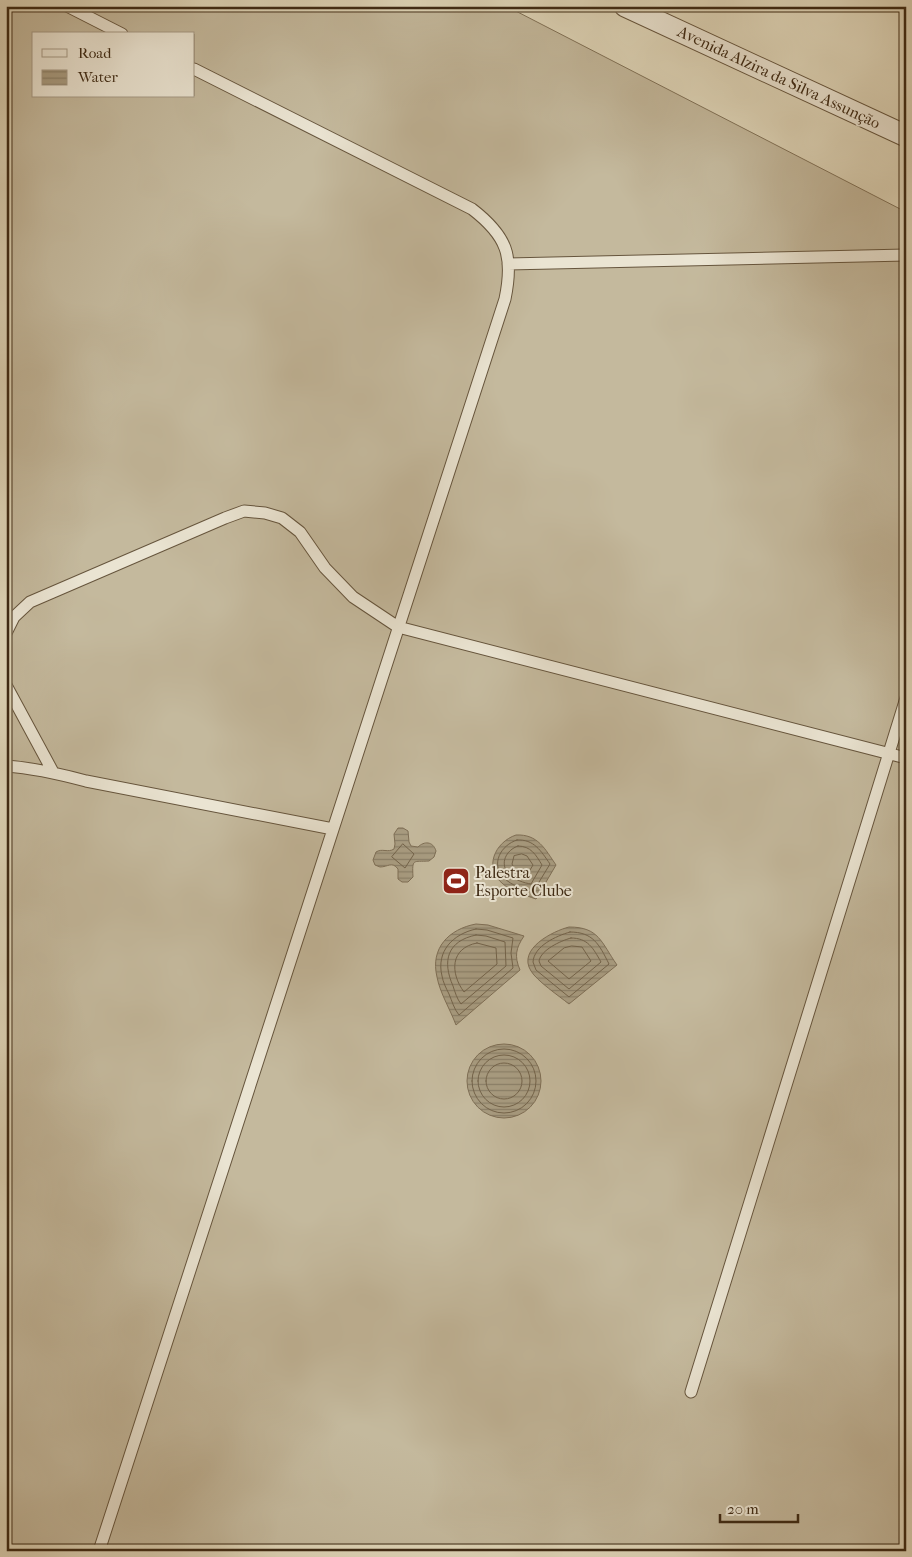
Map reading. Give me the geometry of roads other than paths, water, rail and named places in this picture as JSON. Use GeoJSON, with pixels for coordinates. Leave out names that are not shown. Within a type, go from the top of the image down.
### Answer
{"type":"FeatureCollection","features":[{"type":"Feature","properties":{"kind":"street","name":"Avenida Alzira da Silva Assunção"},"geometry":{"type":"LineString","coordinates":[[625,6],[906,136]]}},
{"type":"Feature","properties":{"kind":"lane"},"geometry":{"type":"LineString","coordinates":[[67,6],[118,32]]}},
{"type":"Feature","properties":{"kind":"lane"},"geometry":{"type":"LineString","coordinates":[[99,1551],[505,299],[509,279],[508,256],[502,239],[488,222],[472,209],[195,70]]}},
{"type":"Feature","properties":{"kind":"lane"},"geometry":{"type":"LineString","coordinates":[[508,264],[906,255]]}},
{"type":"Feature","properties":{"kind":"lane"},"geometry":{"type":"LineString","coordinates":[[6,633],[14,617],[30,602],[244,511],[265,513],[282,518],[300,532],[325,568],[353,597],[398,627],[889,752],[906,758]]}},
{"type":"Feature","properties":{"kind":"lane"},"geometry":{"type":"LineString","coordinates":[[6,685],[53,772]]}},
{"type":"Feature","properties":{"kind":"lane"},"geometry":{"type":"LineString","coordinates":[[692,1392],[906,698]]}},
{"type":"Feature","properties":{"kind":"lane"},"geometry":{"type":"LineString","coordinates":[[6,766],[53,772],[86,782],[333,829]]}},
{"type":"Feature","properties":{"kind":"water"},"geometry":{"type":"Polygon","coordinates":[[[398,828],[408,831],[411,846],[418,847],[428,843],[433,845],[436,851],[434,857],[429,861],[417,861],[413,864],[413,877],[408,882],[402,882],[398,879],[398,869],[394,865],[380,867],[375,865],[373,860],[376,852],[394,849],[394,834],[398,828]]]}},
{"type":"Feature","properties":{"kind":"water"},"geometry":{"type":"Polygon","coordinates":[[[516,835],[524,835],[535,840],[544,848],[556,865],[536,899],[507,887],[497,878],[494,871],[493,863],[497,849],[502,843],[516,835]]]}},
{"type":"Feature","properties":{"kind":"water"},"geometry":{"type":"Polygon","coordinates":[[[476,924],[488,925],[524,936],[517,952],[520,970],[456,1025],[438,983],[436,957],[444,941],[450,935],[476,924]]]}},
{"type":"Feature","properties":{"kind":"water"},"geometry":{"type":"Polygon","coordinates":[[[569,927],[593,933],[603,943],[617,965],[569,1004],[538,979],[531,971],[528,963],[529,955],[539,942],[554,932],[569,927]]]}},
{"type":"Feature","properties":{"kind":"water"},"geometry":{"type":"Polygon","coordinates":[[[504,1044],[518,1047],[530,1055],[538,1067],[541,1081],[538,1095],[530,1107],[518,1115],[504,1118],[490,1115],[478,1107],[470,1095],[467,1081],[470,1067],[478,1055],[490,1047],[504,1044]]]}},
{"type":"Feature","properties":{"kind":"place","name":"Palestra Esporte Clube"},"geometry":{"type":"Point","coordinates":[456,881]}}]}
